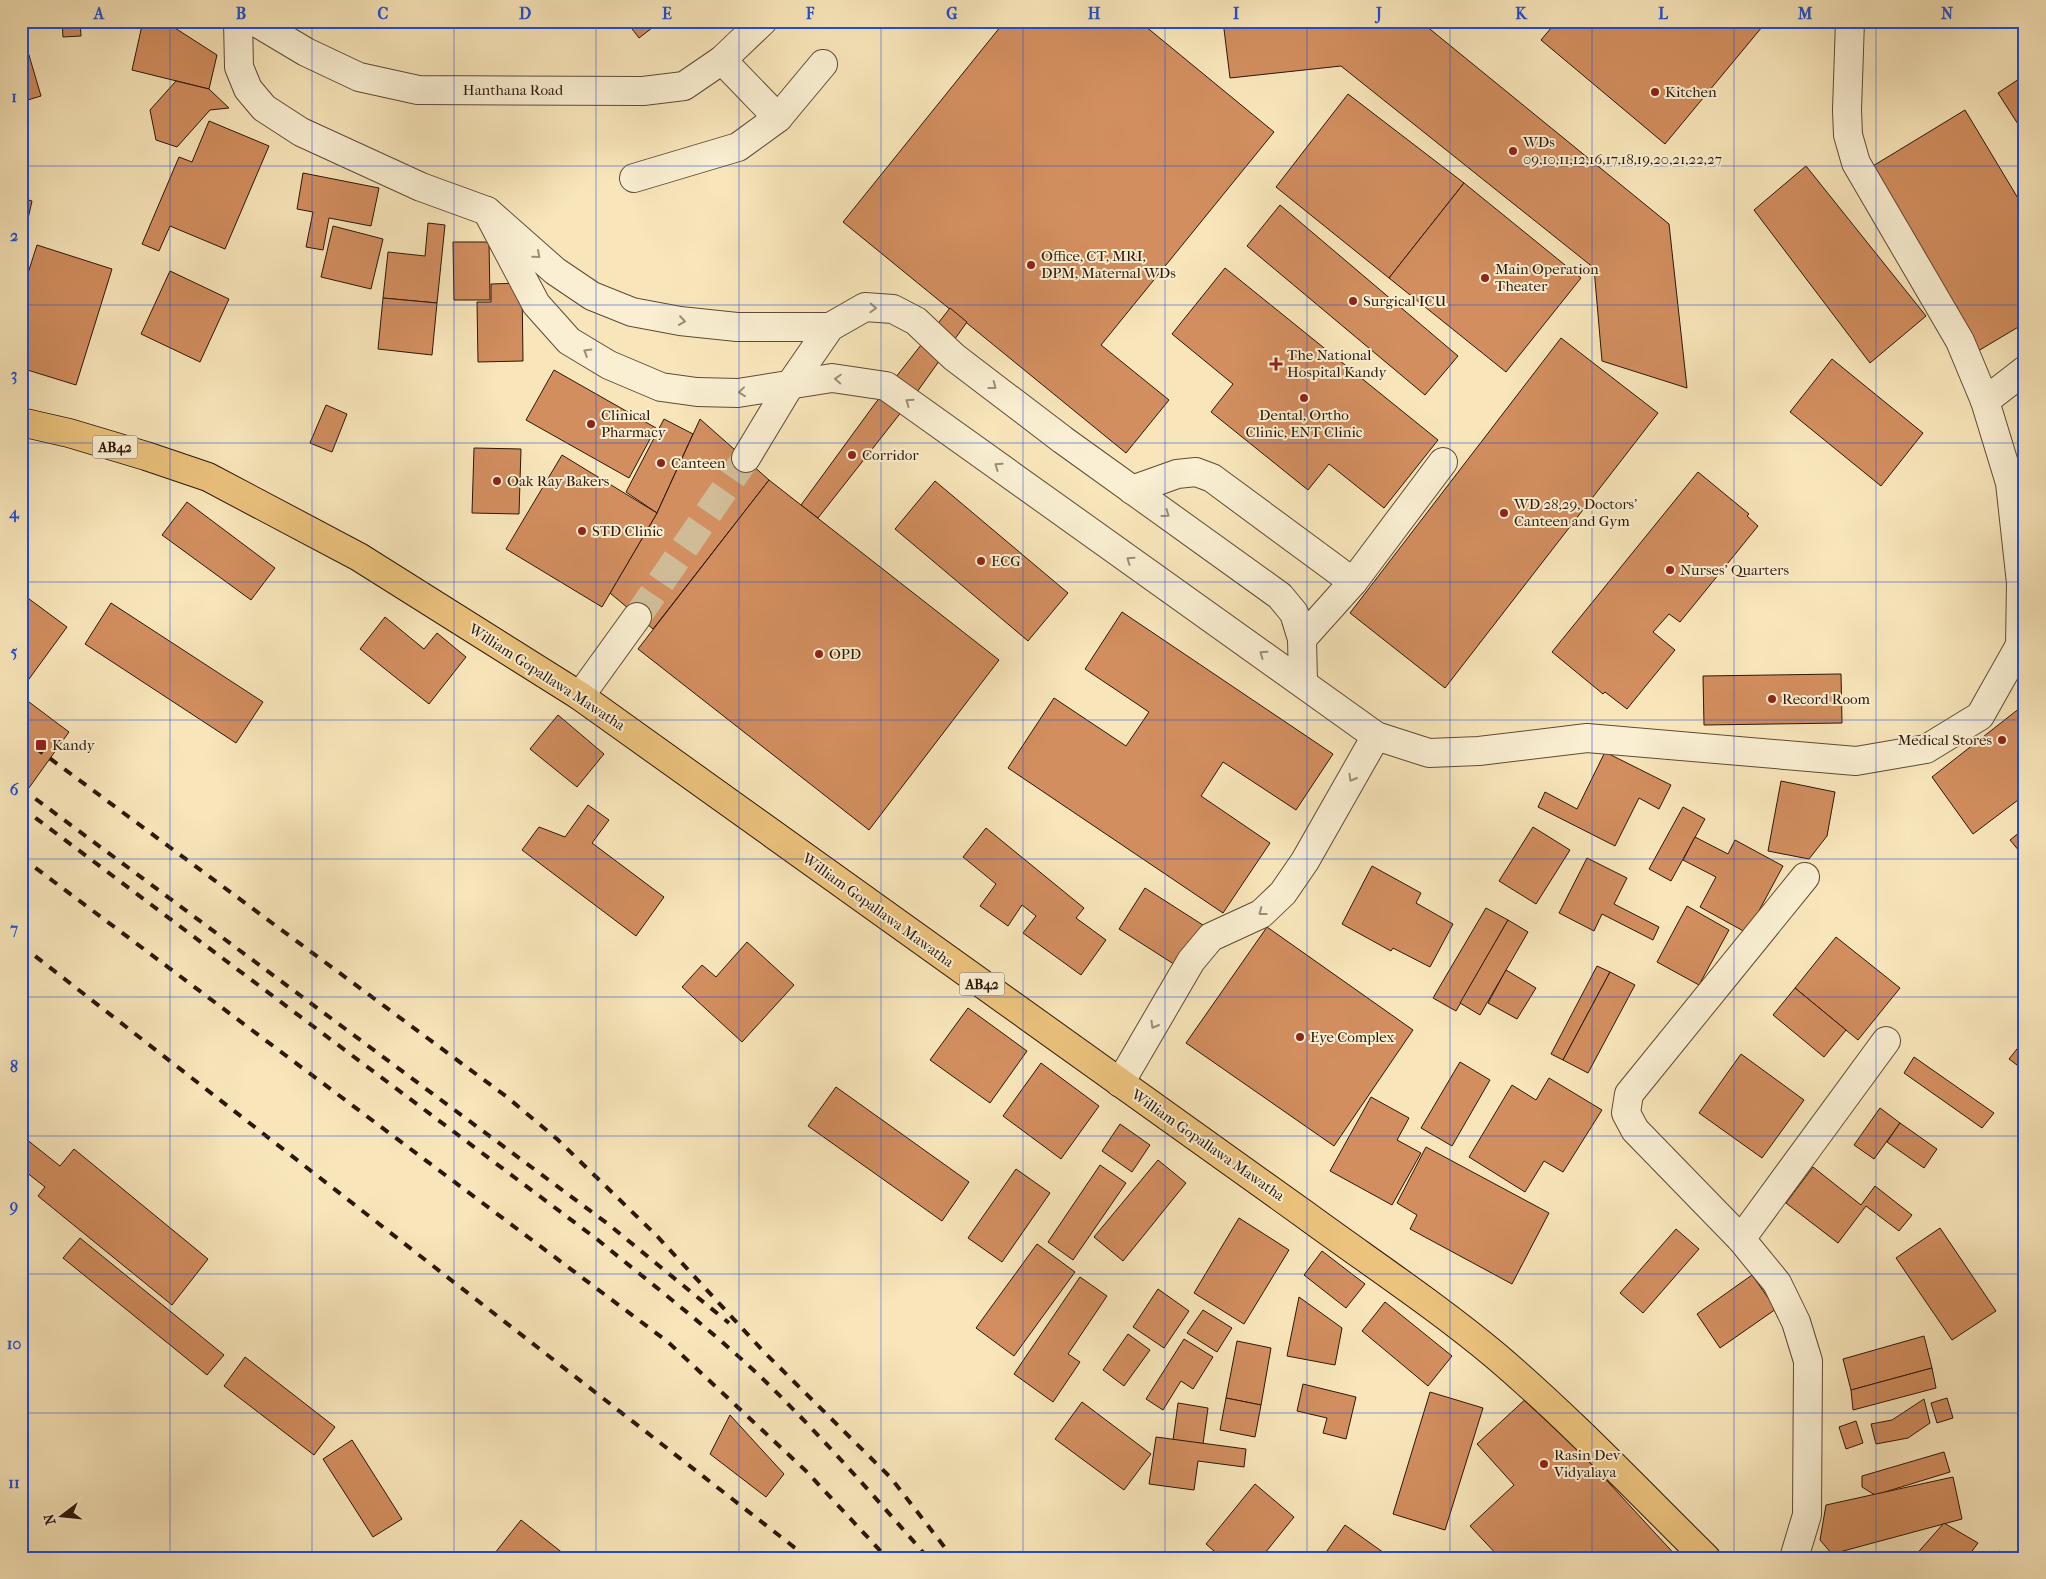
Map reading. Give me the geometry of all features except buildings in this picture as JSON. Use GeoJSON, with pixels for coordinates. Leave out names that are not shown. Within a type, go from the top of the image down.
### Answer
{"type":"FeatureCollection","features":[{"type":"Feature","properties":{"kind":"main road","name":"William Gopallawa Mawatha"},"geometry":{"type":"LineString","coordinates":[[21,422],[69,433],[138,453],[208,477],[359,557],[580,696],[1419,1297],[1495,1355],[1548,1402],[1706,1558]]}},
{"type":"Feature","properties":{"kind":"street"},"geometry":{"type":"LineString","coordinates":[[238,21],[239,67],[248,89],[264,108],[301,132],[421,187],[487,211],[555,271],[592,296],[632,312],[680,321],[737,327],[830,327]]}},
{"type":"Feature","properties":{"kind":"street","name":"Hanthana Road"},"geometry":{"type":"LineString","coordinates":[[254,21],[306,52],[358,78],[418,90],[644,91],[684,86],[722,60],[764,21]]}},
{"type":"Feature","properties":{"kind":"street"},"geometry":{"type":"LineString","coordinates":[[487,211],[536,304],[569,341],[609,365],[661,387],[697,392],[738,393],[832,378],[886,386],[1303,682],[1342,713],[1376,736],[1429,753],[1479,751],[1587,738],[1856,761],[1926,749],[1980,716],[2022,647],[2018,486],[1986,401],[1960,341],[1856,163],[1848,135],[1850,21]]}},
{"type":"Feature","properties":{"kind":"street"},"geometry":{"type":"LineString","coordinates":[[722,60],[778,118]]}},
{"type":"Feature","properties":{"kind":"street"},"geometry":{"type":"LineString","coordinates":[[634,178],[738,146],[778,118],[823,64]]}},
{"type":"Feature","properties":{"kind":"street"},"geometry":{"type":"LineString","coordinates":[[746,458],[790,385],[830,327],[865,307],[893,309],[916,322],[954,357],[1063,440],[1280,596],[1294,613],[1302,639],[1303,682]]}},
{"type":"Feature","properties":{"kind":"street"},"geometry":{"type":"LineString","coordinates":[[1986,401],[2025,370]]}},
{"type":"Feature","properties":{"kind":"street"},"geometry":{"type":"LineString","coordinates":[[1302,639],[1353,582],[1442,462]]}},
{"type":"Feature","properties":{"kind":"street"},"geometry":{"type":"LineString","coordinates":[[1132,490],[1177,474],[1196,472],[1212,478],[1353,582]]}},
{"type":"Feature","properties":{"kind":"street"},"geometry":{"type":"LineString","coordinates":[[580,696],[637,616]]}},
{"type":"Feature","properties":{"kind":"street"},"geometry":{"type":"LineString","coordinates":[[1120,1083],[1191,961],[1211,937],[1261,914],[1283,893],[1305,861],[1376,736]]}},
{"type":"Feature","properties":{"kind":"street"},"geometry":{"type":"LineString","coordinates":[[1794,1558],[1807,1515],[1808,1361],[1796,1322],[1777,1283],[1742,1239],[1635,1130],[1626,1113],[1629,1094],[1805,877]]}},
{"type":"Feature","properties":{"kind":"street"},"geometry":{"type":"LineString","coordinates":[[1742,1239],[1886,1041]]}},
{"type":"Feature","properties":{"kind":"tunnel"},"geometry":{"type":"LineString","coordinates":[[637,617],[746,458]]}},
{"type":"Feature","properties":{"kind":"railway"},"geometry":{"type":"LineString","coordinates":[[21,737],[507,1097],[557,1139],[657,1236],[764,1352],[891,1478],[953,1558]]}},
{"type":"Feature","properties":{"kind":"railway"},"geometry":{"type":"LineString","coordinates":[[21,788],[608,1224],[729,1323]]}},
{"type":"Feature","properties":{"kind":"railway"},"geometry":{"type":"LineString","coordinates":[[21,807],[598,1240],[683,1309],[746,1363],[787,1403],[849,1468],[928,1558]]}},
{"type":"Feature","properties":{"kind":"railway"},"geometry":{"type":"LineString","coordinates":[[21,857],[668,1342],[806,1471],[887,1558]]}},
{"type":"Feature","properties":{"kind":"railway"},"geometry":{"type":"LineString","coordinates":[[21,945],[808,1558]]}},
{"type":"Feature","properties":{"kind":"place","name":"Kitchen"},"geometry":{"type":"Point","coordinates":[1655,92]}},
{"type":"Feature","properties":{"kind":"place","name":"WDs 09,10,11,12,16,17,18,19,20,21,22,27"},"geometry":{"type":"Point","coordinates":[1513,151]}},
{"type":"Feature","properties":{"kind":"place","name":"Office, CT, MRI, DPM, Maternal WDs"},"geometry":{"type":"Point","coordinates":[1031,265]}},
{"type":"Feature","properties":{"kind":"place","name":"Main Operation Theater"},"geometry":{"type":"Point","coordinates":[1485,278]}},
{"type":"Feature","properties":{"kind":"place","name":"Surgical ICU"},"geometry":{"type":"Point","coordinates":[1353,301]}},
{"type":"Feature","properties":{"kind":"place","name":"The National Hospital Kandy"},"geometry":{"type":"Point","coordinates":[1276,364]}},
{"type":"Feature","properties":{"kind":"place","name":"Dental, Ortho Clinic, ENT Clinic"},"geometry":{"type":"Point","coordinates":[1304,398]}},
{"type":"Feature","properties":{"kind":"place","name":"Clinical Pharmacy"},"geometry":{"type":"Point","coordinates":[591,424]}},
{"type":"Feature","properties":{"kind":"place","name":"Corridor"},"geometry":{"type":"Point","coordinates":[852,455]}},
{"type":"Feature","properties":{"kind":"place","name":"Canteen"},"geometry":{"type":"Point","coordinates":[661,463]}},
{"type":"Feature","properties":{"kind":"place","name":"Oak Ray Bakers"},"geometry":{"type":"Point","coordinates":[497,481]}},
{"type":"Feature","properties":{"kind":"place","name":"WD 28,29, Doctors' Canteen and Gym"},"geometry":{"type":"Point","coordinates":[1504,513]}},
{"type":"Feature","properties":{"kind":"place","name":"STD Clinic"},"geometry":{"type":"Point","coordinates":[582,531]}},
{"type":"Feature","properties":{"kind":"place","name":"ECG"},"geometry":{"type":"Point","coordinates":[981,561]}},
{"type":"Feature","properties":{"kind":"place","name":"Nurses' Quarters"},"geometry":{"type":"Point","coordinates":[1670,570]}},
{"type":"Feature","properties":{"kind":"place","name":"OPD"},"geometry":{"type":"Point","coordinates":[819,654]}},
{"type":"Feature","properties":{"kind":"place","name":"Record Room"},"geometry":{"type":"Point","coordinates":[1772,699]}},
{"type":"Feature","properties":{"kind":"place","name":"Medical Stores"},"geometry":{"type":"Point","coordinates":[2002,740]}},
{"type":"Feature","properties":{"kind":"place","name":"Kandy"},"geometry":{"type":"Point","coordinates":[41,745]}},
{"type":"Feature","properties":{"kind":"place","name":"Eye Complex"},"geometry":{"type":"Point","coordinates":[1300,1037]}},
{"type":"Feature","properties":{"kind":"place","name":"Rasin Dev Vidyalaya"},"geometry":{"type":"Point","coordinates":[1544,1464]}}]}
